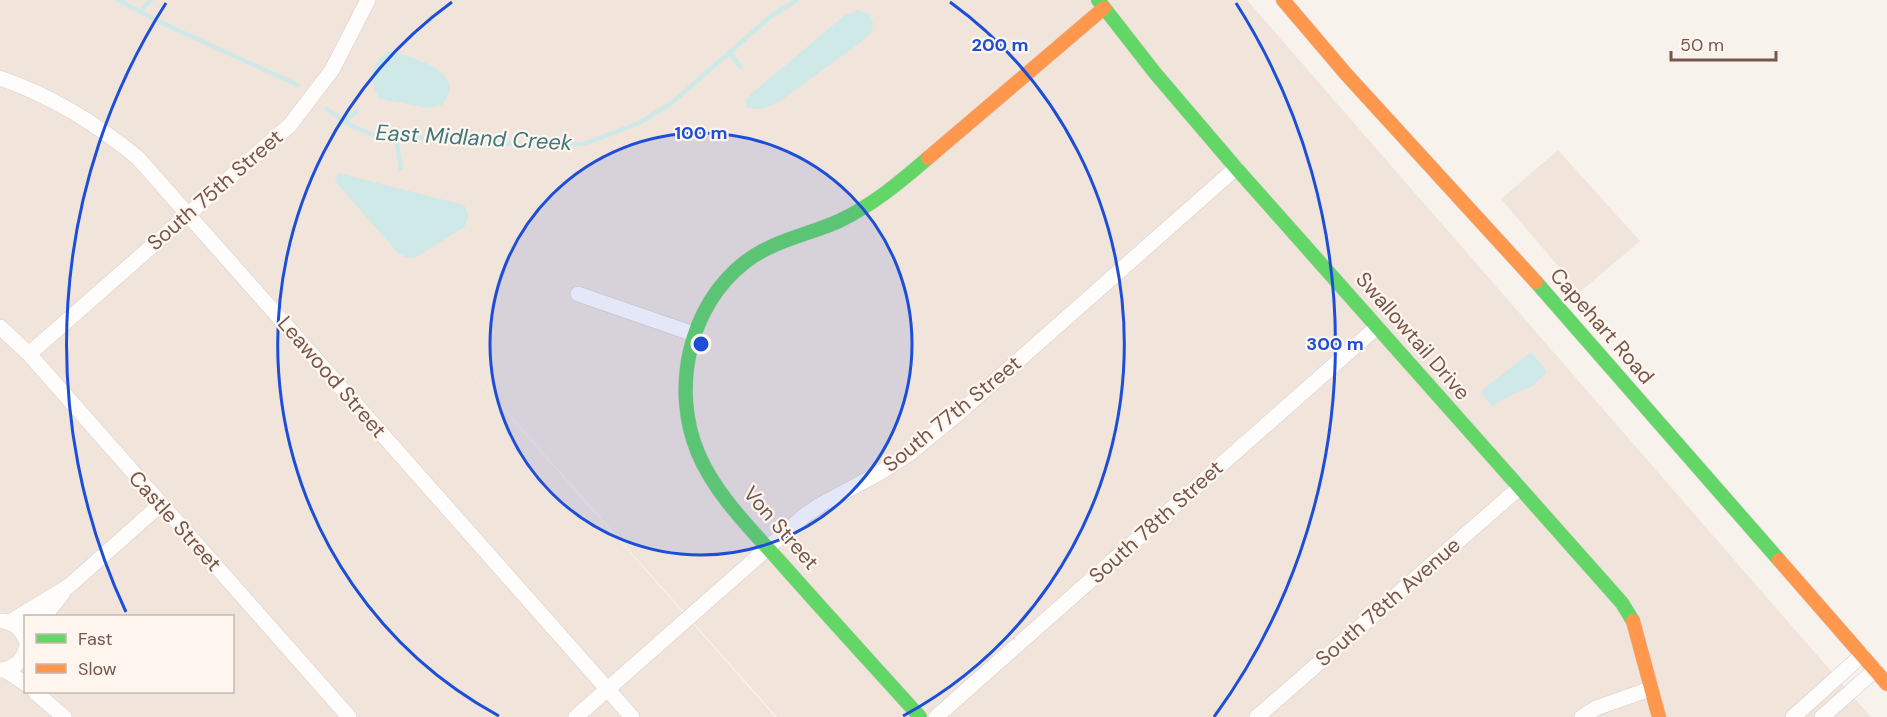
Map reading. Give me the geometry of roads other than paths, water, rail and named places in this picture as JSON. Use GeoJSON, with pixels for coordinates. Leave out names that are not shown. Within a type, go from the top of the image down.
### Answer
{"type":"FeatureCollection","features":[{"type":"Feature","properties":{"kind":"street","name":"South 75th Street"},"geometry":{"type":"LineString","coordinates":[[29,354],[290,125],[332,70],[368,0]]}},
{"type":"Feature","properties":{"kind":"street","name":"Capehart Road"},"geometry":{"type":"LineString","coordinates":[[1283,0],[1347,74],[1564,313],[1887,684]]}},
{"type":"Feature","properties":{"kind":"street","name":"Swallowtail Drive"},"geometry":{"type":"LineString","coordinates":[[1101,4],[1155,73],[1236,168],[1622,603],[1635,625],[1659,717]]}},
{"type":"Feature","properties":{"kind":"street","name":"Von Street"},"geometry":{"type":"LineString","coordinates":[[920,717],[769,548],[713,481],[698,453],[689,429],[685,403],[686,367],[694,334],[711,301],[727,279],[743,263],[768,248],[858,212],[889,191],[1101,4]]}},
{"type":"Feature","properties":{"kind":"street","name":"Leawood Street"},"geometry":{"type":"LineString","coordinates":[[0,78],[46,96],[92,122],[138,158],[632,717]]}},
{"type":"Feature","properties":{"kind":"street","name":"South 77th Street"},"geometry":{"type":"LineString","coordinates":[[576,717],[804,516],[881,472],[917,447],[960,412],[1236,168]]}},
{"type":"Feature","properties":{"kind":"street"},"geometry":{"type":"LineString","coordinates":[[578,294],[694,334]]}},
{"type":"Feature","properties":{"kind":"street","name":"Castle Street"},"geometry":{"type":"LineString","coordinates":[[0,327],[29,354],[349,717]]}},
{"type":"Feature","properties":{"kind":"street","name":"South 78th Street"},"geometry":{"type":"LineString","coordinates":[[936,717],[1377,327]]}},
{"type":"Feature","properties":{"kind":"street","name":"South 78th Avenue"},"geometry":{"type":"LineString","coordinates":[[1257,717],[1519,488]]}},
{"type":"Feature","properties":{"kind":"street"},"geometry":{"type":"LineString","coordinates":[[46,615],[69,586],[160,505]]}},
{"type":"Feature","properties":{"kind":"street"},"geometry":{"type":"LineString","coordinates":[[5,621],[69,586]]}},
{"type":"Feature","properties":{"kind":"street"},"geometry":{"type":"LineString","coordinates":[[5,621],[20,630],[24,637]]}},
{"type":"Feature","properties":{"kind":"street"},"geometry":{"type":"LineString","coordinates":[[2,670],[17,664],[24,654]]}},
{"type":"Feature","properties":{"kind":"street"},"geometry":{"type":"LineString","coordinates":[[1792,717],[1862,655]]}},
{"type":"Feature","properties":{"kind":"street"},"geometry":{"type":"LineString","coordinates":[[2,670],[24,683]]}},
{"type":"Feature","properties":{"kind":"street"},"geometry":{"type":"LineString","coordinates":[[1822,717],[1875,670]]}},
{"type":"Feature","properties":{"kind":"street"},"geometry":{"type":"LineString","coordinates":[[1582,717],[1596,708],[1650,689]]}},
{"type":"Feature","properties":{"kind":"street"},"geometry":{"type":"LineString","coordinates":[[36,693],[64,717],[50,693]]}},
{"type":"Feature","properties":{"kind":"water"},"geometry":{"type":"Polygon","coordinates":[[[858,10],[869,14],[873,23],[872,32],[860,43],[780,101],[764,108],[747,107],[746,100],[752,93],[844,16],[858,10]]]}},
{"type":"Feature","properties":{"kind":"water"},"geometry":{"type":"Polygon","coordinates":[[[390,51],[428,64],[445,76],[449,84],[448,93],[442,105],[428,108],[380,99],[374,86],[373,72],[379,60],[390,51]]]}},
{"type":"Feature","properties":{"kind":"water"},"geometry":{"type":"Polygon","coordinates":[[[338,173],[464,205],[468,214],[467,221],[464,227],[415,258],[405,257],[397,252],[335,181],[338,173]]]}},
{"type":"Feature","properties":{"kind":"water"},"geometry":{"type":"Polygon","coordinates":[[[1531,352],[1546,370],[1546,374],[1530,388],[1515,393],[1492,406],[1484,397],[1482,390],[1531,352]]]}},
{"type":"Feature","properties":{"kind":"waterway","name":"East Midland Creek"},"geometry":{"type":"LineString","coordinates":[[118,0],[164,24],[298,85]]}},
{"type":"Feature","properties":{"kind":"waterway"},"geometry":{"type":"LineString","coordinates":[[140,12],[151,0]]}},
{"type":"Feature","properties":{"kind":"waterway","name":"East Midland Creek"},"geometry":{"type":"LineString","coordinates":[[327,109],[348,124],[373,135],[523,144],[584,144],[639,123],[673,102],[771,16],[797,0]]}},
{"type":"Feature","properties":{"kind":"waterway"},"geometry":{"type":"LineString","coordinates":[[729,52],[741,67]]}},
{"type":"Feature","properties":{"kind":"waterway"},"geometry":{"type":"LineString","coordinates":[[345,121],[357,111]]}},
{"type":"Feature","properties":{"kind":"waterway"},"geometry":{"type":"LineString","coordinates":[[396,136],[401,169]]}}]}
